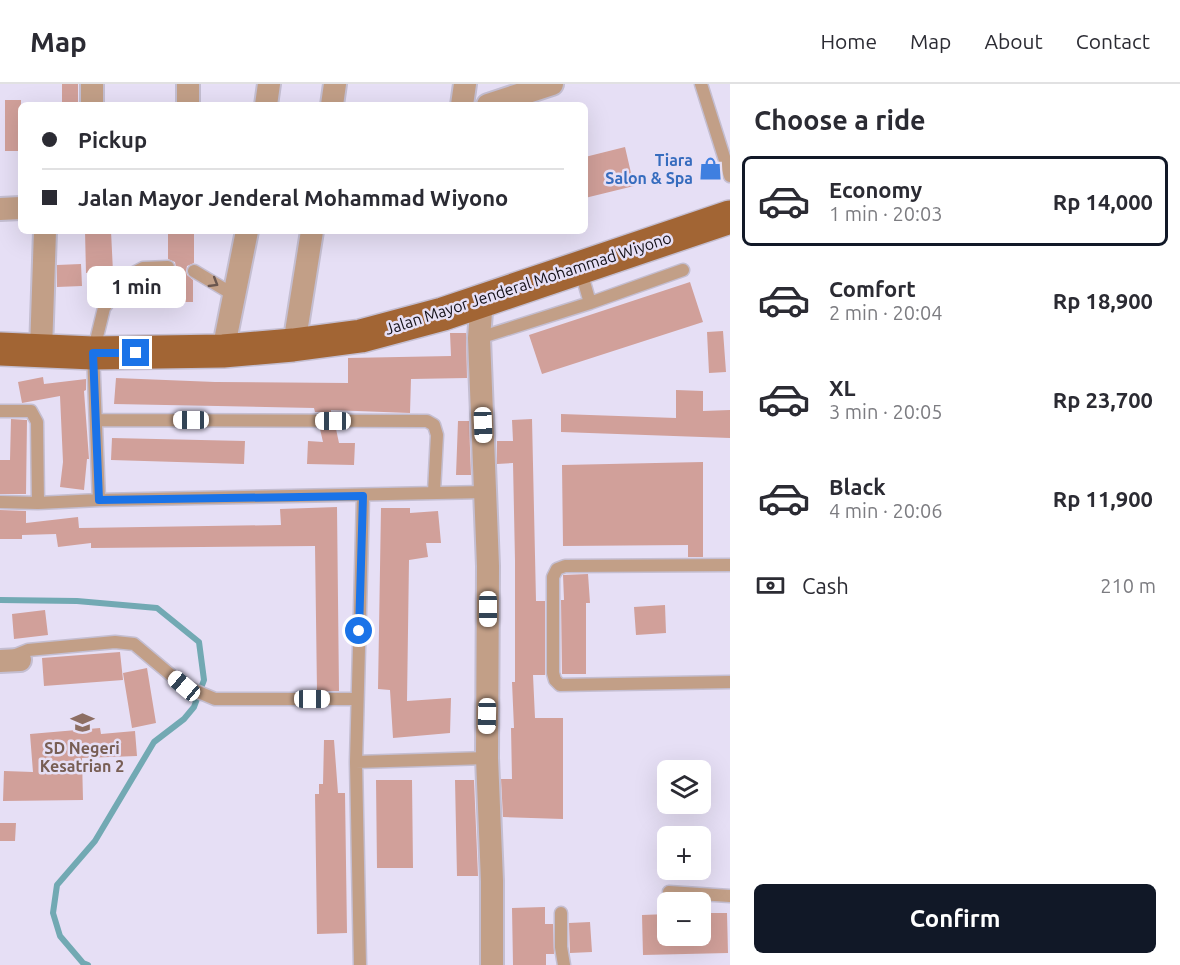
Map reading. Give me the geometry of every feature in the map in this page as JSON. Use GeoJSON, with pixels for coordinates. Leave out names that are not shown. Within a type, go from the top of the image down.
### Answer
{"type":"FeatureCollection","features":[{"type":"Feature","properties":{"kind":"main road","name":"Jalan Mayor Jenderal Mohammad Wiyono"},"geometry":{"type":"LineString","coordinates":[[0,349],[93,353],[223,351],[361,336],[443,314],[482,299],[730,218]]}},
{"type":"Feature","properties":{"kind":"street"},"geometry":{"type":"LineString","coordinates":[[92,84],[92,102]]}},
{"type":"Feature","properties":{"kind":"street"},"geometry":{"type":"LineString","coordinates":[[188,84],[188,102]]}},
{"type":"Feature","properties":{"kind":"street"},"geometry":{"type":"LineString","coordinates":[[266,102],[269,84]]}},
{"type":"Feature","properties":{"kind":"street"},"geometry":{"type":"LineString","coordinates":[[332,102],[335,84]]}},
{"type":"Feature","properties":{"kind":"street"},"geometry":{"type":"LineString","coordinates":[[462,102],[465,84]]}},
{"type":"Feature","properties":{"kind":"street"},"geometry":{"type":"LineString","coordinates":[[497,102],[552,84]]}},
{"type":"Feature","properties":{"kind":"street"},"geometry":{"type":"LineString","coordinates":[[0,208],[18,208]]}},
{"type":"Feature","properties":{"kind":"street"},"geometry":{"type":"LineString","coordinates":[[41,350],[45,234]]}},
{"type":"Feature","properties":{"kind":"street"},"geometry":{"type":"LineString","coordinates":[[223,351],[246,234]]}},
{"type":"Feature","properties":{"kind":"street"},"geometry":{"type":"LineString","coordinates":[[294,345],[312,234]]}},
{"type":"Feature","properties":{"kind":"street"},"geometry":{"type":"LineString","coordinates":[[482,299],[480,338],[488,566],[487,758],[492,881],[492,965]]}},
{"type":"Feature","properties":{"kind":"lane"},"geometry":{"type":"LineString","coordinates":[[701,84],[730,176]]}},
{"type":"Feature","properties":{"kind":"lane"},"geometry":{"type":"LineString","coordinates":[[99,500],[93,353],[104,308],[128,276],[143,268],[168,267]]}},
{"type":"Feature","properties":{"kind":"lane"},"geometry":{"type":"LineString","coordinates":[[579,267],[590,303]]}},
{"type":"Feature","properties":{"kind":"lane"},"geometry":{"type":"LineString","coordinates":[[480,338],[683,270]]}},
{"type":"Feature","properties":{"kind":"lane"},"geometry":{"type":"LineString","coordinates":[[194,271],[234,295]]}},
{"type":"Feature","properties":{"kind":"lane"},"geometry":{"type":"LineString","coordinates":[[0,411],[31,411],[35,416],[38,503]]}},
{"type":"Feature","properties":{"kind":"lane"},"geometry":{"type":"LineString","coordinates":[[97,420],[427,421],[434,425],[437,435],[434,492]]}},
{"type":"Feature","properties":{"kind":"lane"},"geometry":{"type":"LineString","coordinates":[[0,502],[485,492]]}},
{"type":"Feature","properties":{"kind":"lane"},"geometry":{"type":"LineString","coordinates":[[360,965],[356,762],[363,496]]}},
{"type":"Feature","properties":{"kind":"lane"},"geometry":{"type":"LineString","coordinates":[[730,565],[565,566],[557,569],[553,577],[553,673],[555,680],[561,685],[730,682]]}},
{"type":"Feature","properties":{"kind":"lane"},"geometry":{"type":"LineString","coordinates":[[8,660],[20,651],[27,650],[115,642],[134,644],[188,688],[212,697],[357,699]]}},
{"type":"Feature","properties":{"kind":"lane"},"geometry":{"type":"LineString","coordinates":[[356,762],[487,758]]}},
{"type":"Feature","properties":{"kind":"lane"},"geometry":{"type":"LineString","coordinates":[[711,895],[730,896]]}},
{"type":"Feature","properties":{"kind":"lane"},"geometry":{"type":"LineString","coordinates":[[561,913],[561,947],[564,965]]}},
{"type":"Feature","properties":{"kind":"building"},"geometry":{"type":"Polygon","coordinates":[[[62,84],[78,84],[78,102],[62,102],[62,84]]]}},
{"type":"Feature","properties":{"kind":"building"},"geometry":{"type":"Polygon","coordinates":[[[5,100],[21,100],[18,102],[18,151],[5,151],[5,100]]]}},
{"type":"Feature","properties":{"kind":"building"},"geometry":{"type":"Polygon","coordinates":[[[625,147],[634,186],[588,197],[588,156],[625,147]]]}},
{"type":"Feature","properties":{"kind":"building"},"geometry":{"type":"Polygon","coordinates":[[[85,234],[111,234],[113,272],[86,273],[85,234]]]}},
{"type":"Feature","properties":{"kind":"building"},"geometry":{"type":"Polygon","coordinates":[[[168,234],[194,234],[194,263],[187,266],[186,271],[193,280],[193,302],[168,302],[168,275],[173,274],[176,267],[175,262],[168,259],[168,234]]]}},
{"type":"Feature","properties":{"kind":"building"},"geometry":{"type":"Polygon","coordinates":[[[81,264],[82,286],[57,287],[57,265],[81,264]]]}},
{"type":"Feature","properties":{"kind":"building"},"geometry":{"type":"Polygon","coordinates":[[[690,282],[703,322],[542,374],[529,335],[690,282]]]}},
{"type":"Feature","properties":{"kind":"building"},"geometry":{"type":"Polygon","coordinates":[[[723,331],[726,372],[709,373],[707,332],[723,331]]]}},
{"type":"Feature","properties":{"kind":"building"},"geometry":{"type":"Polygon","coordinates":[[[450,333],[466,333],[467,378],[411,379],[410,413],[331,410],[331,412],[315,412],[314,408],[114,404],[116,378],[215,382],[348,383],[348,358],[451,356],[450,333]]]}},
{"type":"Feature","properties":{"kind":"building"},"geometry":{"type":"Polygon","coordinates":[[[43,377],[44,384],[86,379],[86,390],[84,391],[89,459],[87,459],[84,490],[60,487],[63,462],[60,396],[22,403],[18,382],[43,377]]]}},
{"type":"Feature","properties":{"kind":"building"},"geometry":{"type":"Polygon","coordinates":[[[676,390],[703,391],[703,411],[730,410],[730,438],[561,432],[561,414],[676,418],[676,390]]]}},
{"type":"Feature","properties":{"kind":"building"},"geometry":{"type":"Polygon","coordinates":[[[11,419],[27,420],[26,494],[0,494],[0,460],[10,460],[11,419]]]}},
{"type":"Feature","properties":{"kind":"building"},"geometry":{"type":"Polygon","coordinates":[[[532,419],[536,601],[545,601],[545,675],[533,675],[535,718],[563,718],[563,819],[503,817],[501,779],[512,779],[515,560],[513,463],[497,464],[497,441],[513,441],[512,420],[532,419]]]}},
{"type":"Feature","properties":{"kind":"building"},"geometry":{"type":"Polygon","coordinates":[[[458,421],[469,421],[471,475],[456,475],[458,421]]]}},
{"type":"Feature","properties":{"kind":"building"},"geometry":{"type":"Polygon","coordinates":[[[320,429],[336,429],[339,443],[355,443],[354,465],[307,464],[308,441],[323,442],[320,429]]]}},
{"type":"Feature","properties":{"kind":"building"},"geometry":{"type":"Polygon","coordinates":[[[112,438],[245,441],[244,464],[111,460],[112,438]]]}},
{"type":"Feature","properties":{"kind":"building"},"geometry":{"type":"Polygon","coordinates":[[[703,462],[703,557],[688,557],[688,545],[563,546],[562,465],[703,462]]]}},
{"type":"Feature","properties":{"kind":"building"},"geometry":{"type":"Polygon","coordinates":[[[337,507],[339,691],[317,691],[315,546],[91,548],[91,543],[58,547],[56,534],[22,535],[22,539],[0,539],[0,510],[26,511],[26,523],[78,517],[79,528],[281,525],[280,509],[337,507]]]}},
{"type":"Feature","properties":{"kind":"building"},"geometry":{"type":"Polygon","coordinates":[[[381,508],[410,508],[410,513],[438,511],[441,543],[426,543],[428,557],[409,560],[407,701],[451,698],[450,733],[393,738],[390,690],[378,689],[381,508]]]}},
{"type":"Feature","properties":{"kind":"building"},"geometry":{"type":"Polygon","coordinates":[[[588,574],[590,603],[586,603],[586,674],[562,674],[563,575],[588,574]]]}},
{"type":"Feature","properties":{"kind":"building"},"geometry":{"type":"Polygon","coordinates":[[[665,605],[666,633],[636,635],[634,607],[665,605]]]}},
{"type":"Feature","properties":{"kind":"building"},"geometry":{"type":"Polygon","coordinates":[[[45,610],[48,635],[14,639],[12,614],[45,610]]]}},
{"type":"Feature","properties":{"kind":"building"},"geometry":{"type":"Polygon","coordinates":[[[120,652],[123,680],[44,686],[42,658],[120,652]]]}},
{"type":"Feature","properties":{"kind":"building"},"geometry":{"type":"Polygon","coordinates":[[[147,668],[156,723],[132,728],[123,673],[147,668]]]}},
{"type":"Feature","properties":{"kind":"building"},"geometry":{"type":"Polygon","coordinates":[[[100,728],[101,734],[135,731],[137,756],[82,758],[83,800],[3,801],[4,771],[33,772],[30,734],[100,728]]]}},
{"type":"Feature","properties":{"kind":"building"},"geometry":{"type":"Polygon","coordinates":[[[324,740],[334,740],[338,793],[345,793],[347,933],[317,934],[315,794],[319,794],[319,784],[323,784],[324,740]]]}},
{"type":"Feature","properties":{"kind":"building"},"geometry":{"type":"Polygon","coordinates":[[[376,780],[412,780],[413,868],[377,868],[376,780]]]}},
{"type":"Feature","properties":{"kind":"building"},"geometry":{"type":"Polygon","coordinates":[[[455,780],[474,780],[478,876],[457,876],[455,780]]]}},
{"type":"Feature","properties":{"kind":"building"},"geometry":{"type":"Polygon","coordinates":[[[0,823],[16,823],[15,841],[0,841],[0,823]]]}},
{"type":"Feature","properties":{"kind":"building"},"geometry":{"type":"Polygon","coordinates":[[[545,907],[545,924],[553,924],[554,954],[546,954],[546,965],[513,965],[512,908],[545,907]]]}},
{"type":"Feature","properties":{"kind":"building"},"geometry":{"type":"Polygon","coordinates":[[[711,913],[727,913],[728,953],[643,955],[642,915],[657,914],[657,946],[711,946],[711,913]]]}},
{"type":"Feature","properties":{"kind":"building"},"geometry":{"type":"Polygon","coordinates":[[[590,922],[592,952],[570,953],[569,923],[590,922]]]}},
{"type":"Feature","properties":{"kind":"waterway"},"geometry":{"type":"LineString","coordinates":[[0,600],[77,601],[157,608],[199,642],[204,680],[194,707],[184,719],[154,742],[95,841],[57,885],[53,913],[60,936],[83,963],[88,965]]}},
{"type":"Feature","properties":{"kind":"place","name":"Tiara Salon & Spa"},"geometry":{"type":"Point","coordinates":[711,169]}},
{"type":"Feature","properties":{"kind":"place","name":"SD Negeri Kesatrian 2"},"geometry":{"type":"Point","coordinates":[82,723]}},
{"type":"Feature","properties":{"kind":"route"},"geometry":{"type":"LineString","coordinates":[[136,353],[93,353],[99,500],[363,496],[359,631]]}}]}
